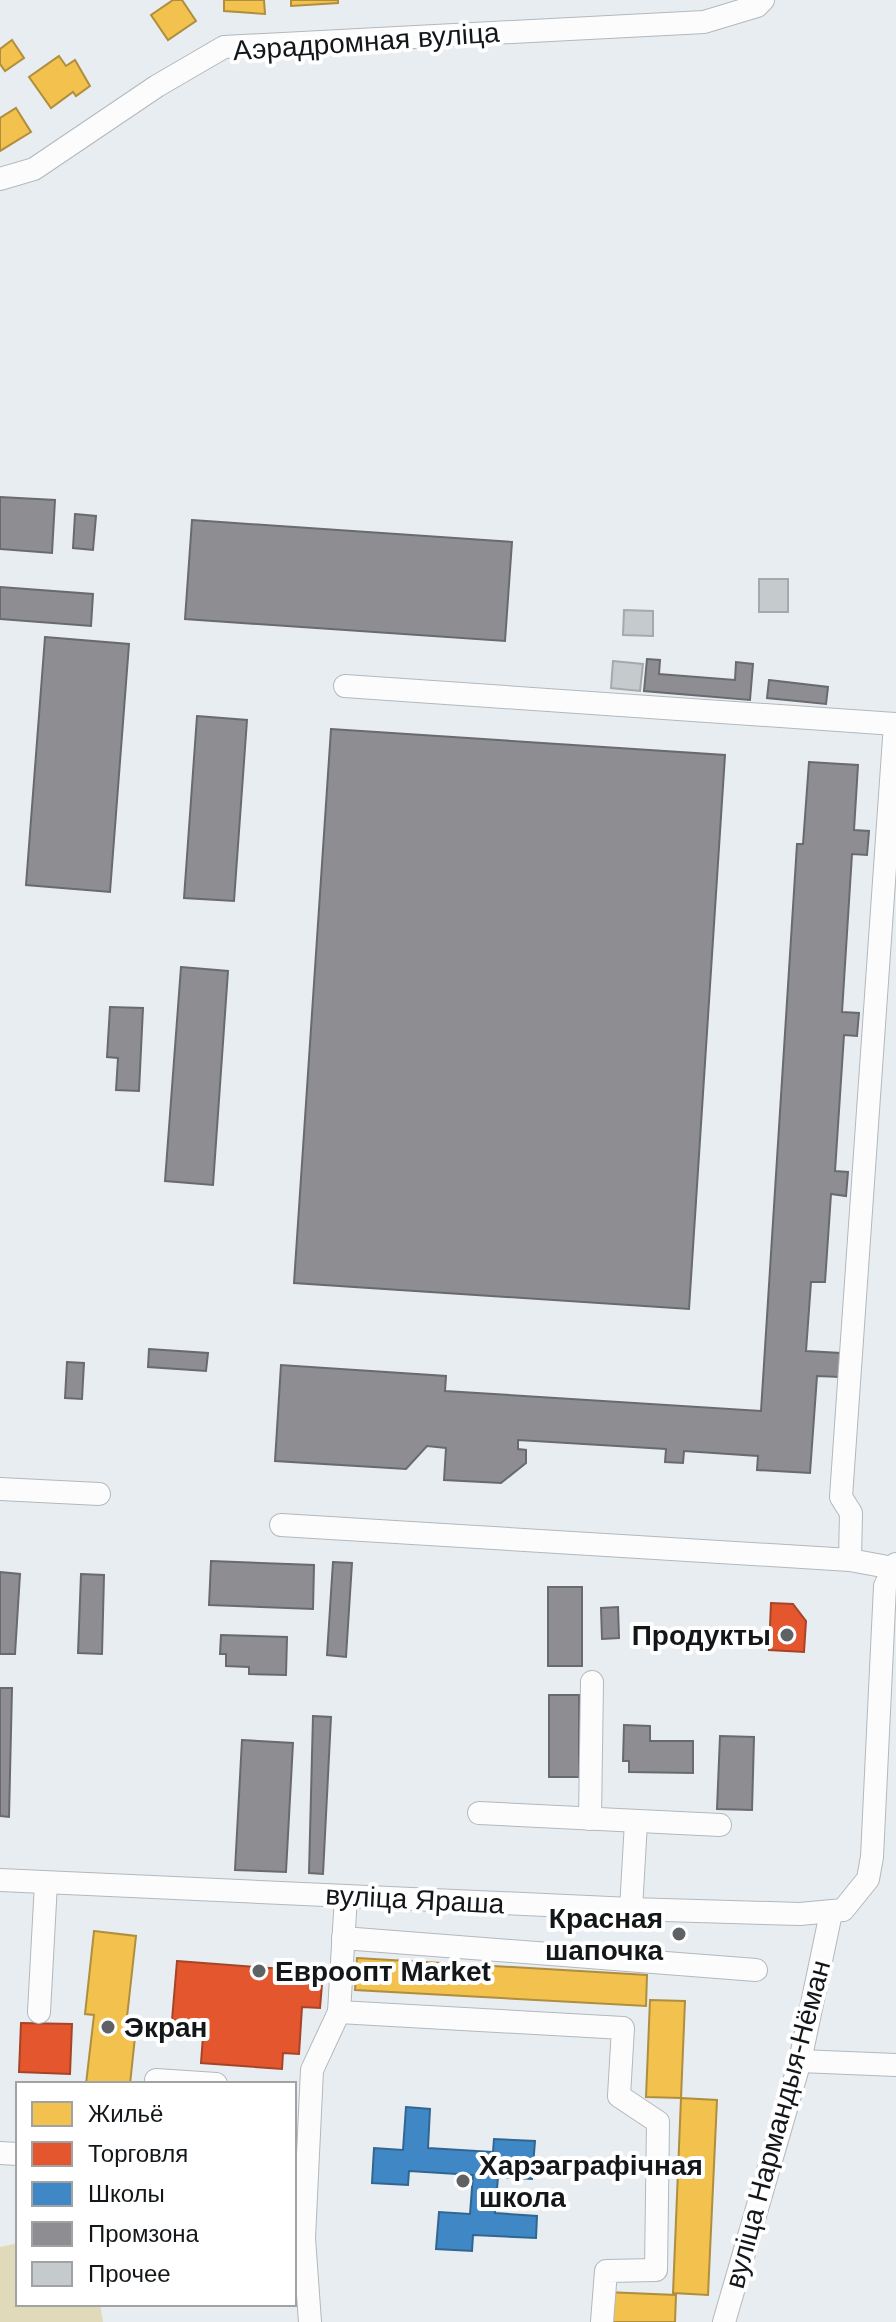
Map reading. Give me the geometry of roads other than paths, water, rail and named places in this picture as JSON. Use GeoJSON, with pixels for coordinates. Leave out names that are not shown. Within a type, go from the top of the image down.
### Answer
{"type":"FeatureCollection","features":[{"type":"Feature","properties":{"kind":"street","name":"Аэрадромная вуліца"},"geometry":{"type":"LineString","coordinates":[[0,179],[34,169],[157,86],[224,47],[704,22],[757,6],[763,0]]}},
{"type":"Feature","properties":{"kind":"street"},"geometry":{"type":"LineString","coordinates":[[345,686],[895,716],[841,1497],[851,1513],[850,1560]]}},
{"type":"Feature","properties":{"kind":"street"},"geometry":{"type":"LineString","coordinates":[[0,1489],[99,1494]]}},
{"type":"Feature","properties":{"kind":"street"},"geometry":{"type":"LineString","coordinates":[[281,1525],[850,1560],[894,1566],[885,1586],[870,1868],[868,1879],[843,1910],[831,1913]]}},
{"type":"Feature","properties":{"kind":"street"},"geometry":{"type":"LineString","coordinates":[[590,1819],[592,1682]]}},
{"type":"Feature","properties":{"kind":"street"},"geometry":{"type":"LineString","coordinates":[[479,1813],[720,1825]]}},
{"type":"Feature","properties":{"kind":"street"},"geometry":{"type":"LineString","coordinates":[[631,1909],[636,1822]]}},
{"type":"Feature","properties":{"kind":"street","name":"вуліца Яраша"},"geometry":{"type":"LineString","coordinates":[[0,1880],[631,1909],[831,1913]]}},
{"type":"Feature","properties":{"kind":"street"},"geometry":{"type":"LineString","coordinates":[[39,2012],[46,1883]]}},
{"type":"Feature","properties":{"kind":"street"},"geometry":{"type":"LineString","coordinates":[[310,2322],[304,2238],[303,2090],[339,2012],[346,1896]]}},
{"type":"Feature","properties":{"kind":"street","name":"вуліца Нармандыя-Нёман"},"geometry":{"type":"LineString","coordinates":[[724,2322],[800,2061],[831,1913]]}},
{"type":"Feature","properties":{"kind":"street"},"geometry":{"type":"LineString","coordinates":[[343,1938],[756,1970]]}},
{"type":"Feature","properties":{"kind":"street"},"geometry":{"type":"LineString","coordinates":[[339,2012],[623,2028],[619,2096],[658,2122],[656,2270],[606,2271],[602,2322]]}},
{"type":"Feature","properties":{"kind":"street"},"geometry":{"type":"LineString","coordinates":[[800,2061],[896,2065]]}},
{"type":"Feature","properties":{"kind":"street"},"geometry":{"type":"LineString","coordinates":[[156,2080],[186,2082]]}},
{"type":"Feature","properties":{"kind":"place","name":"Продукты"},"geometry":{"type":"Point","coordinates":[787,1635]}},
{"type":"Feature","properties":{"kind":"place","name":"Красная шапочка"},"geometry":{"type":"Point","coordinates":[679,1934]}},
{"type":"Feature","properties":{"kind":"place","name":"Евроопт Market"},"geometry":{"type":"Point","coordinates":[259,1971]}},
{"type":"Feature","properties":{"kind":"place","name":"Экран"},"geometry":{"type":"Point","coordinates":[108,2027]}},
{"type":"Feature","properties":{"kind":"place","name":"Харэаграфічная школа"},"geometry":{"type":"Point","coordinates":[463,2181]}}]}
